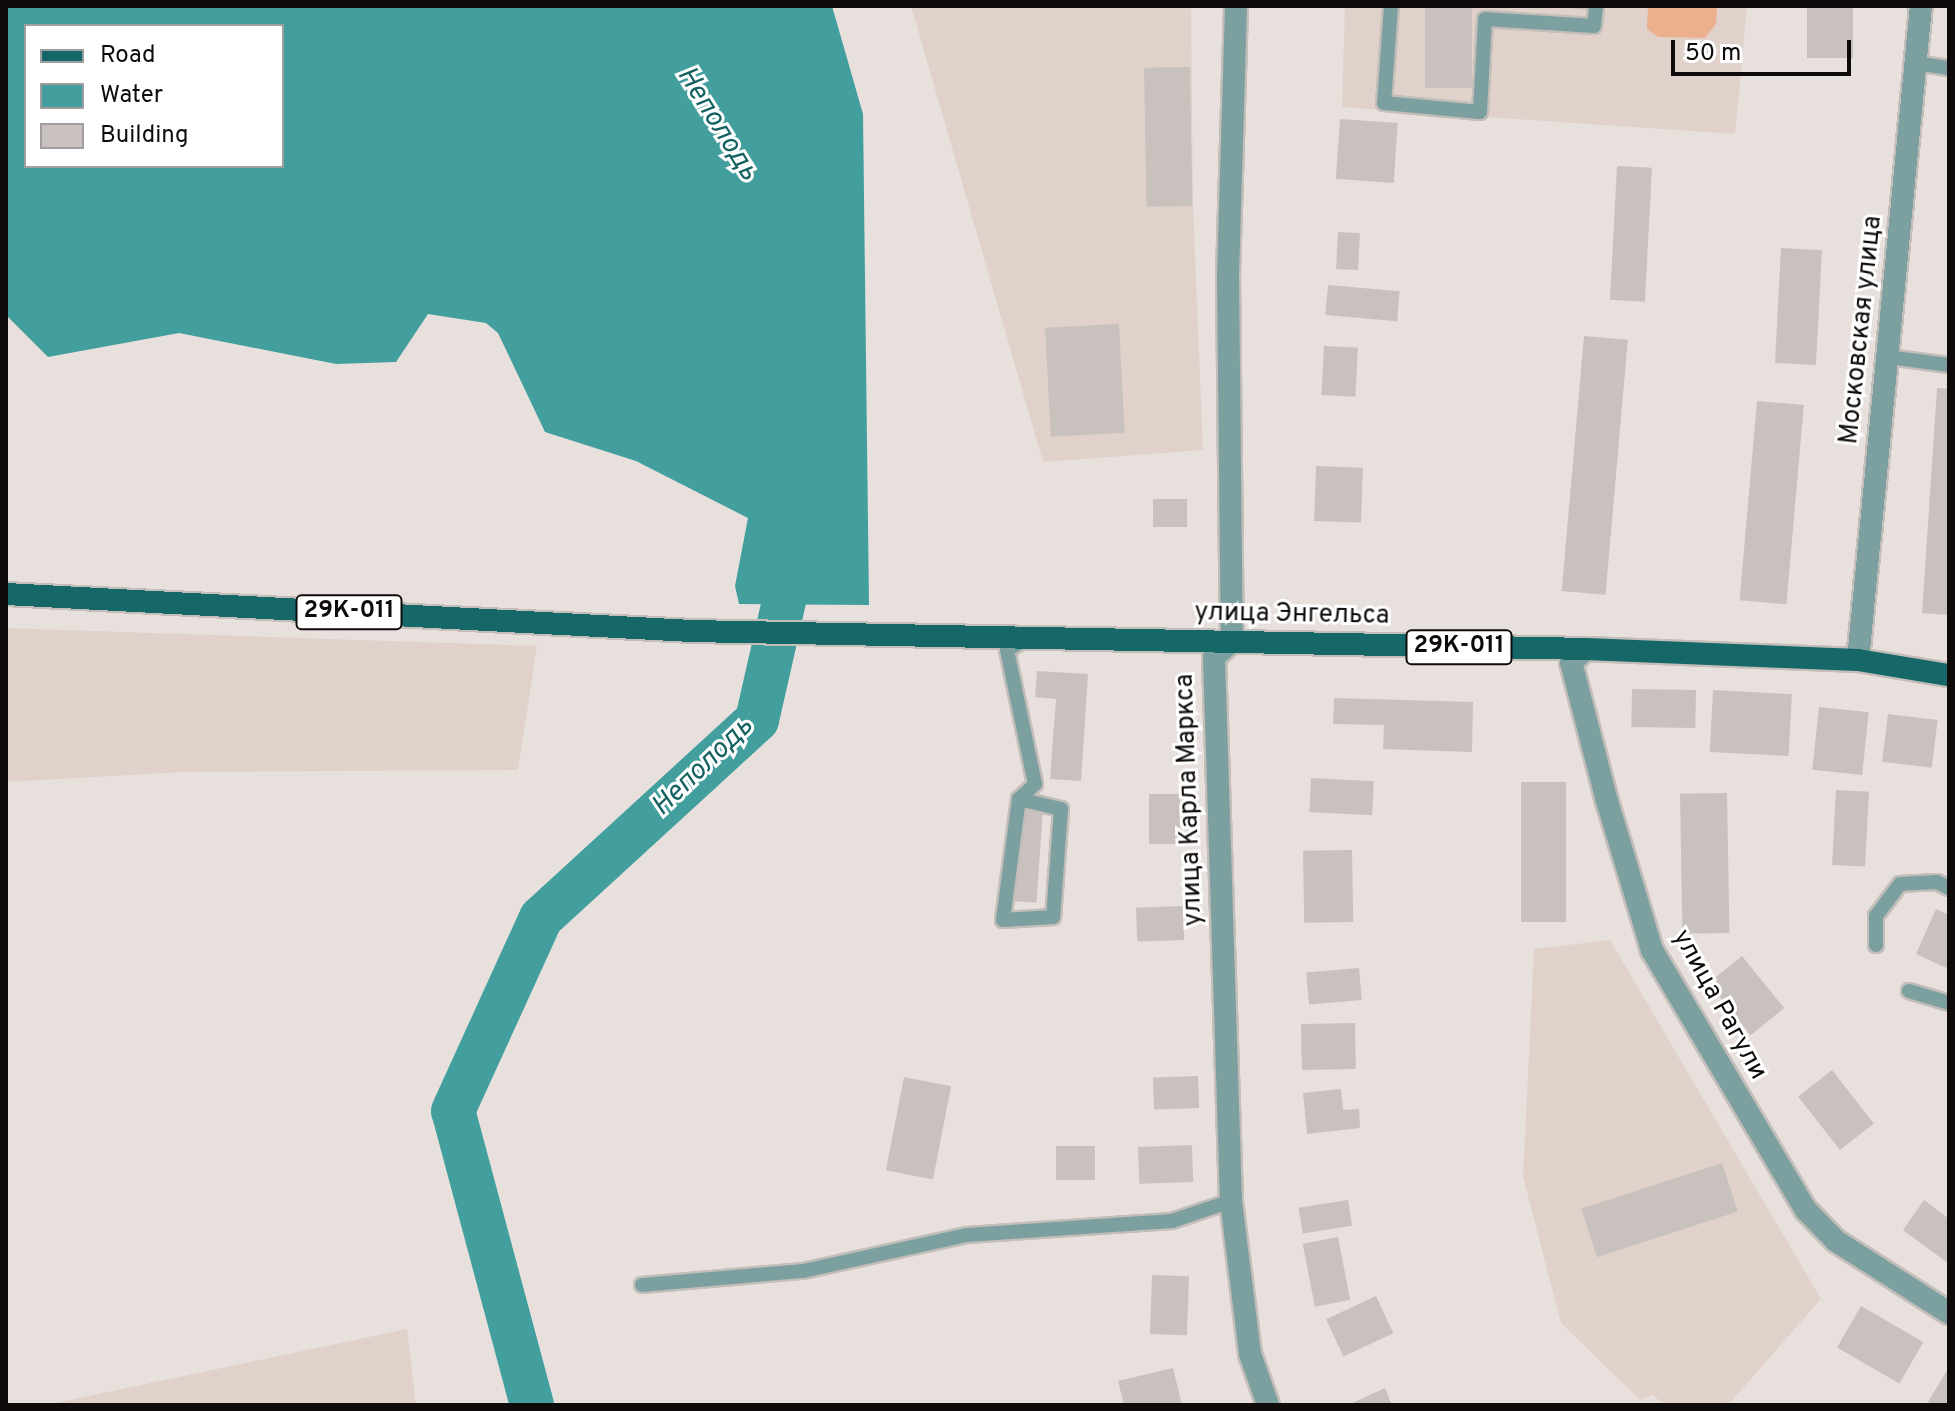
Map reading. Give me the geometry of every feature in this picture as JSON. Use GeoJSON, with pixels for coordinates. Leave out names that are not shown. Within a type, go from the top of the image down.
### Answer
{"type":"FeatureCollection","features":[{"type":"Feature","properties":{"kind":"main road","name":"улица Энгельса"},"geometry":{"type":"LineString","coordinates":[[6,594],[691,631],[1586,649],[1858,660],[1949,675]]}},
{"type":"Feature","properties":{"kind":"street","name":"улица Карла Маркса"},"geometry":{"type":"LineString","coordinates":[[1236,6],[1228,275],[1232,641],[1214,657],[1231,1201],[1250,1354],[1268,1405]]}},
{"type":"Feature","properties":{"kind":"street","name":"Московская улица"},"geometry":{"type":"LineString","coordinates":[[1858,660],[1921,6]]}},
{"type":"Feature","properties":{"kind":"street","name":"улица Рагули"},"geometry":{"type":"LineString","coordinates":[[1586,649],[1571,662],[1607,801],[1652,950],[1806,1210],[1836,1241],[1949,1313]]}},
{"type":"Feature","properties":{"kind":"lane"},"geometry":{"type":"LineString","coordinates":[[1391,6],[1384,103],[1480,112],[1485,19],[1594,26],[1596,6]]}},
{"type":"Feature","properties":{"kind":"lane"},"geometry":{"type":"LineString","coordinates":[[1916,63],[1949,68]]}},
{"type":"Feature","properties":{"kind":"lane"},"geometry":{"type":"LineString","coordinates":[[1888,357],[1949,365]]}},
{"type":"Feature","properties":{"kind":"lane"},"geometry":{"type":"LineString","coordinates":[[1019,799],[1061,809],[1053,917],[1003,920],[1019,799],[1035,784],[1007,650],[1028,638]]}},
{"type":"Feature","properties":{"kind":"lane"},"geometry":{"type":"LineString","coordinates":[[1876,945],[1876,916],[1900,884],[1937,882],[1949,888]]}},
{"type":"Feature","properties":{"kind":"lane"},"geometry":{"type":"LineString","coordinates":[[1909,991],[1949,1003]]}},
{"type":"Feature","properties":{"kind":"lane"},"geometry":{"type":"LineString","coordinates":[[642,1285],[803,1271],[967,1235],[1172,1221],[1231,1201]]}},
{"type":"Feature","properties":{"kind":"shaded area"},"geometry":{"type":"Polygon","coordinates":[[[911,6],[1191,6],[1193,206],[1203,450],[1043,462],[911,6]]]}},
{"type":"Feature","properties":{"kind":"shaded area"},"geometry":{"type":"Polygon","coordinates":[[[1345,6],[1747,6],[1735,134],[1342,107],[1345,6]]]}},
{"type":"Feature","properties":{"kind":"shaded area"},"geometry":{"type":"Polygon","coordinates":[[[1648,6],[1717,6],[1716,24],[1705,38],[1658,37],[1647,29],[1648,6]]]}},
{"type":"Feature","properties":{"kind":"shaded area"},"geometry":{"type":"Polygon","coordinates":[[[6,628],[537,646],[518,770],[184,772],[6,782],[6,628]]]}},
{"type":"Feature","properties":{"kind":"shaded area"},"geometry":{"type":"Polygon","coordinates":[[[1610,940],[1821,1299],[1728,1405],[1665,1405],[1652,1395],[1640,1400],[1561,1323],[1523,1177],[1534,949],[1610,940]]]}},
{"type":"Feature","properties":{"kind":"shaded area"},"geometry":{"type":"Polygon","coordinates":[[[407,1329],[416,1405],[46,1405],[407,1329]]]}},
{"type":"Feature","properties":{"kind":"water"},"geometry":{"type":"Polygon","coordinates":[[[6,6],[832,6],[863,114],[869,605],[739,604],[735,586],[748,518],[636,461],[545,432],[498,333],[486,323],[428,314],[396,362],[336,364],[179,333],[48,357],[6,315],[6,6]]]}},
{"type":"Feature","properties":{"kind":"building"},"geometry":{"type":"Polygon","coordinates":[[[1425,6],[1472,6],[1472,88],[1425,88],[1425,6]]]}},
{"type":"Feature","properties":{"kind":"building"},"geometry":{"type":"Polygon","coordinates":[[[1556,6],[1593,6],[1593,11],[1556,6]]]}},
{"type":"Feature","properties":{"kind":"building"},"geometry":{"type":"Polygon","coordinates":[[[1807,6],[1853,6],[1853,58],[1807,58],[1807,6]]]}},
{"type":"Feature","properties":{"kind":"building"},"geometry":{"type":"Polygon","coordinates":[[[1190,67],[1192,206],[1146,207],[1144,68],[1190,67]]]}},
{"type":"Feature","properties":{"kind":"building"},"geometry":{"type":"Polygon","coordinates":[[[1340,119],[1398,123],[1394,183],[1336,179],[1340,119]]]}},
{"type":"Feature","properties":{"kind":"building"},"geometry":{"type":"Polygon","coordinates":[[[1617,166],[1652,168],[1645,302],[1610,300],[1617,166]]]}},
{"type":"Feature","properties":{"kind":"building"},"geometry":{"type":"Polygon","coordinates":[[[1338,232],[1360,233],[1358,270],[1336,269],[1338,232]]]}},
{"type":"Feature","properties":{"kind":"building"},"geometry":{"type":"Polygon","coordinates":[[[1781,248],[1822,250],[1816,365],[1775,363],[1781,248]]]}},
{"type":"Feature","properties":{"kind":"building"},"geometry":{"type":"Polygon","coordinates":[[[1328,285],[1400,291],[1397,321],[1325,315],[1328,285]]]}},
{"type":"Feature","properties":{"kind":"building"},"geometry":{"type":"Polygon","coordinates":[[[1119,324],[1125,433],[1051,437],[1045,328],[1119,324]]]}},
{"type":"Feature","properties":{"kind":"building"},"geometry":{"type":"Polygon","coordinates":[[[1584,336],[1628,340],[1606,595],[1562,591],[1584,336]]]}},
{"type":"Feature","properties":{"kind":"building"},"geometry":{"type":"Polygon","coordinates":[[[1324,346],[1358,348],[1355,397],[1321,395],[1324,346]]]}},
{"type":"Feature","properties":{"kind":"building"},"geometry":{"type":"Polygon","coordinates":[[[1937,388],[1949,389],[1949,615],[1922,613],[1937,388]]]}},
{"type":"Feature","properties":{"kind":"building"},"geometry":{"type":"Polygon","coordinates":[[[1757,401],[1804,405],[1786,604],[1740,600],[1757,401]]]}},
{"type":"Feature","properties":{"kind":"building"},"geometry":{"type":"Polygon","coordinates":[[[1316,466],[1363,468],[1361,523],[1314,521],[1316,466]]]}},
{"type":"Feature","properties":{"kind":"building"},"geometry":{"type":"Polygon","coordinates":[[[1153,499],[1187,499],[1187,527],[1153,527],[1153,499]]]}},
{"type":"Feature","properties":{"kind":"building"},"geometry":{"type":"Polygon","coordinates":[[[1037,671],[1088,674],[1081,781],[1050,779],[1056,699],[1035,697],[1037,671]]]}},
{"type":"Feature","properties":{"kind":"building"},"geometry":{"type":"Polygon","coordinates":[[[1632,689],[1696,690],[1695,728],[1631,727],[1632,689]]]}},
{"type":"Feature","properties":{"kind":"building"},"geometry":{"type":"Polygon","coordinates":[[[1713,690],[1792,694],[1789,756],[1710,752],[1713,690]]]}},
{"type":"Feature","properties":{"kind":"building"},"geometry":{"type":"Polygon","coordinates":[[[1334,698],[1473,702],[1472,752],[1383,749],[1384,725],[1333,724],[1334,698]]]}},
{"type":"Feature","properties":{"kind":"building"},"geometry":{"type":"Polygon","coordinates":[[[1819,707],[1869,712],[1862,775],[1812,770],[1819,707]]]}},
{"type":"Feature","properties":{"kind":"building"},"geometry":{"type":"Polygon","coordinates":[[[1888,714],[1938,720],[1932,768],[1882,762],[1888,714]]]}},
{"type":"Feature","properties":{"kind":"building"},"geometry":{"type":"Polygon","coordinates":[[[1311,778],[1374,781],[1372,815],[1309,812],[1311,778]]]}},
{"type":"Feature","properties":{"kind":"building"},"geometry":{"type":"Polygon","coordinates":[[[1521,782],[1566,782],[1566,922],[1521,922],[1521,782]]]}},
{"type":"Feature","properties":{"kind":"building"},"geometry":{"type":"Polygon","coordinates":[[[1836,790],[1869,792],[1865,867],[1832,865],[1836,790]]]}},
{"type":"Feature","properties":{"kind":"building"},"geometry":{"type":"Polygon","coordinates":[[[1727,793],[1729,933],[1682,934],[1680,794],[1727,793]]]}},
{"type":"Feature","properties":{"kind":"building"},"geometry":{"type":"Polygon","coordinates":[[[1149,794],[1180,794],[1180,844],[1149,844],[1149,794]]]}},
{"type":"Feature","properties":{"kind":"building"},"geometry":{"type":"Polygon","coordinates":[[[1015,809],[1043,811],[1037,903],[1009,901],[1015,809]]]}},
{"type":"Feature","properties":{"kind":"building"},"geometry":{"type":"Polygon","coordinates":[[[1352,850],[1353,922],[1304,923],[1303,851],[1352,850]]]}},
{"type":"Feature","properties":{"kind":"building"},"geometry":{"type":"Polygon","coordinates":[[[1183,906],[1184,940],[1137,942],[1136,908],[1183,906]]]}},
{"type":"Feature","properties":{"kind":"building"},"geometry":{"type":"Polygon","coordinates":[[[1936,909],[1949,915],[1949,969],[1916,954],[1936,909]]]}},
{"type":"Feature","properties":{"kind":"building"},"geometry":{"type":"Polygon","coordinates":[[[1742,956],[1784,1008],[1751,1035],[1709,983],[1742,956]]]}},
{"type":"Feature","properties":{"kind":"building"},"geometry":{"type":"Polygon","coordinates":[[[1359,968],[1362,1000],[1309,1004],[1306,973],[1359,968]]]}},
{"type":"Feature","properties":{"kind":"building"},"geometry":{"type":"Polygon","coordinates":[[[1355,1023],[1356,1069],[1302,1070],[1301,1024],[1355,1023]]]}},
{"type":"Feature","properties":{"kind":"building"},"geometry":{"type":"Polygon","coordinates":[[[1832,1070],[1874,1124],[1840,1150],[1798,1096],[1832,1070]]]}},
{"type":"Feature","properties":{"kind":"building"},"geometry":{"type":"Polygon","coordinates":[[[1198,1076],[1199,1108],[1154,1110],[1153,1078],[1198,1076]]]}},
{"type":"Feature","properties":{"kind":"building"},"geometry":{"type":"Polygon","coordinates":[[[904,1077],[951,1086],[933,1179],[886,1170],[904,1077]]]}},
{"type":"Feature","properties":{"kind":"building"},"geometry":{"type":"Polygon","coordinates":[[[1341,1089],[1343,1110],[1359,1109],[1360,1128],[1307,1134],[1303,1093],[1341,1089]]]}},
{"type":"Feature","properties":{"kind":"building"},"geometry":{"type":"Polygon","coordinates":[[[1192,1145],[1193,1182],[1139,1184],[1138,1147],[1192,1145]]]}},
{"type":"Feature","properties":{"kind":"building"},"geometry":{"type":"Polygon","coordinates":[[[1056,1146],[1095,1146],[1095,1180],[1056,1180],[1056,1146]]]}},
{"type":"Feature","properties":{"kind":"building"},"geometry":{"type":"Polygon","coordinates":[[[1722,1163],[1738,1212],[1597,1257],[1581,1209],[1722,1163]]]}},
{"type":"Feature","properties":{"kind":"building"},"geometry":{"type":"Polygon","coordinates":[[[1348,1200],[1352,1226],[1303,1234],[1299,1208],[1348,1200]]]}},
{"type":"Feature","properties":{"kind":"building"},"geometry":{"type":"Polygon","coordinates":[[[1924,1200],[1949,1219],[1949,1264],[1903,1230],[1924,1200]]]}},
{"type":"Feature","properties":{"kind":"building"},"geometry":{"type":"Polygon","coordinates":[[[1338,1237],[1350,1300],[1315,1307],[1303,1244],[1338,1237]]]}},
{"type":"Feature","properties":{"kind":"building"},"geometry":{"type":"Polygon","coordinates":[[[1152,1275],[1189,1276],[1187,1335],[1150,1334],[1152,1275]]]}},
{"type":"Feature","properties":{"kind":"building"},"geometry":{"type":"Polygon","coordinates":[[[1376,1296],[1393,1333],[1343,1356],[1326,1319],[1376,1296]]]}},
{"type":"Feature","properties":{"kind":"building"},"geometry":{"type":"Polygon","coordinates":[[[1861,1306],[1923,1342],[1899,1384],[1837,1348],[1861,1306]]]}},
{"type":"Feature","properties":{"kind":"building"},"geometry":{"type":"Polygon","coordinates":[[[1949,1367],[1949,1405],[1933,1405],[1928,1402],[1949,1367]]]}},
{"type":"Feature","properties":{"kind":"building"},"geometry":{"type":"Polygon","coordinates":[[[1173,1368],[1182,1405],[1124,1405],[1118,1381],[1173,1368]]]}},
{"type":"Feature","properties":{"kind":"building"},"geometry":{"type":"Polygon","coordinates":[[[1385,1388],[1392,1405],[1348,1405],[1385,1388]]]}},
{"type":"Feature","properties":{"kind":"waterway","name":"Неполодь"},"geometry":{"type":"LineString","coordinates":[[532,1405],[453,1111],[541,918],[757,720],[796,548]]}}]}
